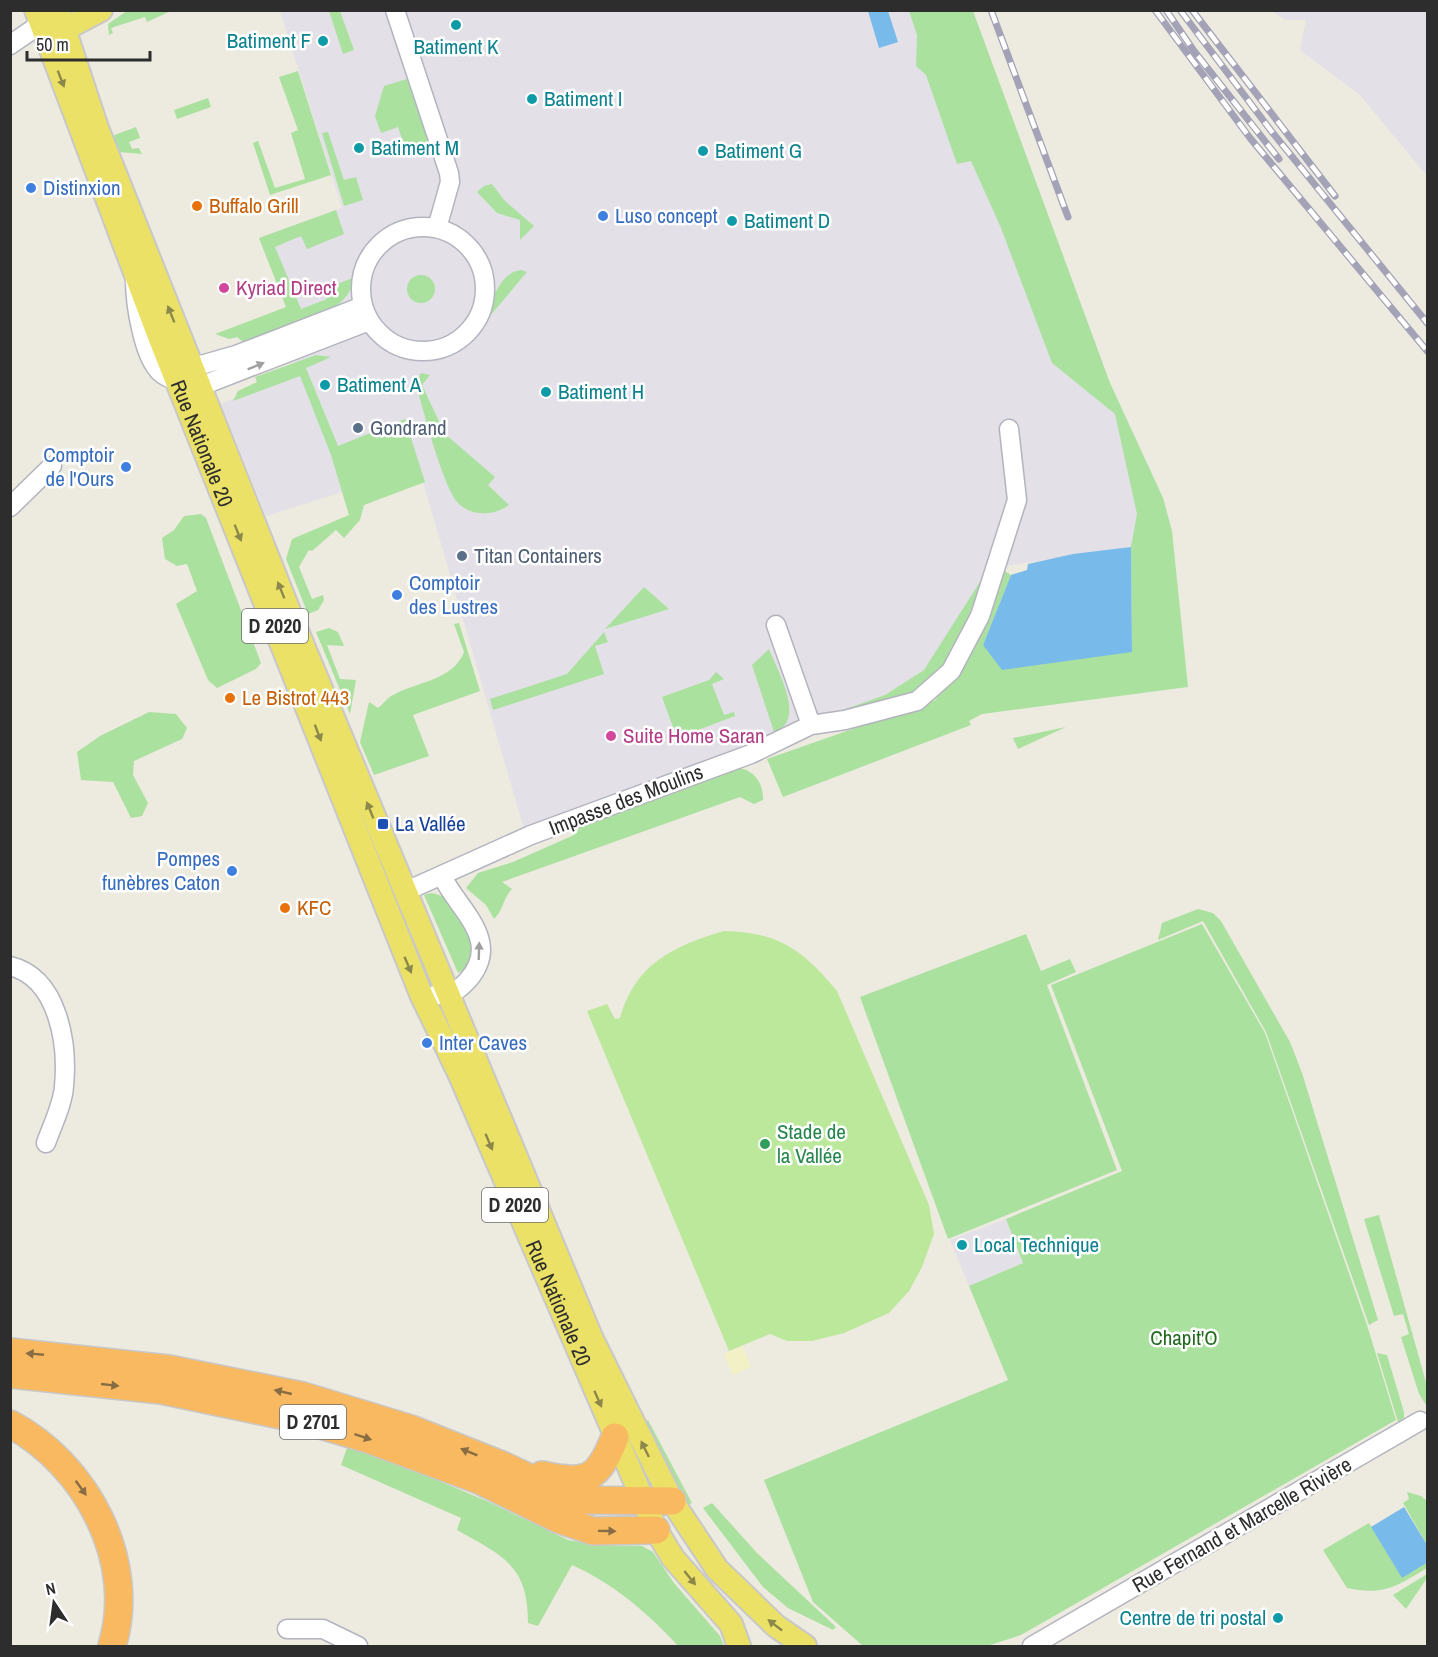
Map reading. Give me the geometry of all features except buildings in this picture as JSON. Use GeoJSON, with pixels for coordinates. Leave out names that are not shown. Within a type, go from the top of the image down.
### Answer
{"type":"FeatureCollection","features":[{"type":"Feature","properties":{"kind":"highway","name":"D 2701"},"geometry":{"type":"LineString","coordinates":[[10,1352],[169,1369],[303,1396],[411,1429],[504,1466],[577,1500],[672,1500]]}},
{"type":"Feature","properties":{"kind":"highway","name":"D 2701"},"geometry":{"type":"LineString","coordinates":[[10,1374],[161,1390],[304,1420],[368,1439],[479,1480],[558,1519],[593,1531],[657,1530]]}},
{"type":"Feature","properties":{"kind":"highway"},"geometry":{"type":"LineString","coordinates":[[10,1424],[54,1455],[95,1508],[109,1538],[117,1586],[117,1632],[112,1647]]}},
{"type":"Feature","properties":{"kind":"highway","name":"D 2701"},"geometry":{"type":"LineString","coordinates":[[504,1466],[573,1481],[588,1478],[600,1470],[615,1437]]}},
{"type":"Feature","properties":{"kind":"main road"},"geometry":{"type":"LineString","coordinates":[[53,16],[101,10]]}},
{"type":"Feature","properties":{"kind":"main road","name":"Rue Nationale 20"},"geometry":{"type":"LineString","coordinates":[[53,16],[134,272],[191,378]]}},
{"type":"Feature","properties":{"kind":"main road","name":"Rue Nationale 20"},"geometry":{"type":"LineString","coordinates":[[53,16],[382,868],[386,911],[421,994],[460,1075],[657,1530],[673,1558],[731,1624],[739,1647]]}},
{"type":"Feature","properties":{"kind":"main road","name":"Rue Nationale 20"},"geometry":{"type":"LineString","coordinates":[[382,868],[404,892],[591,1337],[672,1500],[717,1569],[776,1626],[805,1647]]}},
{"type":"Feature","properties":{"kind":"street"},"geometry":{"type":"LineString","coordinates":[[395,10],[449,173],[450,182],[437,228]]}},
{"type":"Feature","properties":{"kind":"street"},"geometry":{"type":"LineString","coordinates":[[10,45],[53,16]]}},
{"type":"Feature","properties":{"kind":"street"},"geometry":{"type":"LineString","coordinates":[[416,227],[437,228],[456,236],[472,250],[482,269],[485,287],[483,305],[476,321],[464,335],[448,345],[423,352],[392,343],[366,313],[361,284],[366,264],[378,246],[395,233],[416,227]]}},
{"type":"Feature","properties":{"kind":"street"},"geometry":{"type":"LineString","coordinates":[[191,378],[366,313]]}},
{"type":"Feature","properties":{"kind":"street","name":"Impasse des Moulins"},"geometry":{"type":"LineString","coordinates":[[404,892],[531,836],[751,754],[811,725],[845,720],[917,701],[951,671],[980,616],[1017,500],[1009,429]]}},
{"type":"Feature","properties":{"kind":"street"},"geometry":{"type":"LineString","coordinates":[[10,507],[52,466]]}},
{"type":"Feature","properties":{"kind":"street"},"geometry":{"type":"LineString","coordinates":[[776,625],[811,725]]}},
{"type":"Feature","properties":{"kind":"street"},"geometry":{"type":"LineString","coordinates":[[421,994],[447,996],[459,990],[476,972],[480,947],[470,915],[448,888],[442,876]]}},
{"type":"Feature","properties":{"kind":"street"},"geometry":{"type":"LineString","coordinates":[[10,966],[28,974],[48,993],[62,1031],[64,1087],[46,1143]]}},
{"type":"Feature","properties":{"kind":"street","name":"Rue Fernand et Marcelle Rivière"},"geometry":{"type":"LineString","coordinates":[[1032,1647],[1419,1421]]}},
{"type":"Feature","properties":{"kind":"street"},"geometry":{"type":"LineString","coordinates":[[287,1629],[323,1629],[358,1647]]}},
{"type":"Feature","properties":{"kind":"shaded area"},"geometry":{"type":"Polygon","coordinates":[[[280,11],[973,11],[1110,383],[1163,498],[1172,531],[1131,547],[1004,566],[924,670],[885,695],[524,829],[419,468],[266,516],[221,404],[295,372],[286,307],[259,238],[342,208],[280,11]]]}},
{"type":"Feature","properties":{"kind":"shaded area"},"geometry":{"type":"Polygon","coordinates":[[[1272,11],[1427,11],[1427,176],[1360,95],[1300,50],[1306,20],[1285,20],[1272,11]]]}},
{"type":"Feature","properties":{"kind":"shaded area"},"geometry":{"type":"Polygon","coordinates":[[[1006,1219],[1023,1263],[969,1286],[950,1240],[1006,1219]]]}},
{"type":"Feature","properties":{"kind":"green space"},"geometry":{"type":"Polygon","coordinates":[[[128,10],[171,11],[147,22],[145,17],[111,28],[113,33],[109,35],[108,24],[128,10]]]}},
{"type":"Feature","properties":{"kind":"green space"},"geometry":{"type":"Polygon","coordinates":[[[329,11],[340,11],[354,50],[343,54],[329,11]]]}},
{"type":"Feature","properties":{"kind":"green space"},"geometry":{"type":"Polygon","coordinates":[[[909,11],[973,11],[1110,383],[1163,498],[1172,531],[1188,687],[982,714],[969,721],[971,725],[783,797],[767,759],[935,700],[960,671],[1003,570],[1011,575],[983,645],[1132,651],[1131,547],[1137,514],[1115,414],[1052,363],[1001,228],[971,161],[957,164],[926,75],[916,66],[917,35],[909,11]]]}},
{"type":"Feature","properties":{"kind":"green space"},"geometry":{"type":"Polygon","coordinates":[[[298,71],[331,175],[270,195],[253,143],[258,141],[275,188],[305,179],[291,133],[298,130],[279,77],[298,71]]]}},
{"type":"Feature","properties":{"kind":"green space"},"geometry":{"type":"Polygon","coordinates":[[[407,79],[432,152],[425,151],[408,157],[398,127],[381,133],[375,116],[384,86],[407,79]]]}},
{"type":"Feature","properties":{"kind":"green space"},"geometry":{"type":"Polygon","coordinates":[[[208,98],[211,107],[177,119],[174,110],[208,98]]]}},
{"type":"Feature","properties":{"kind":"green space"},"geometry":{"type":"Polygon","coordinates":[[[136,127],[140,138],[129,142],[132,149],[139,148],[142,154],[119,152],[112,136],[136,127]]]}},
{"type":"Feature","properties":{"kind":"green space"},"geometry":{"type":"Polygon","coordinates":[[[328,132],[344,180],[356,177],[363,200],[344,206],[322,133],[328,132]]]}},
{"type":"Feature","properties":{"kind":"green space"},"geometry":{"type":"Polygon","coordinates":[[[492,184],[504,200],[534,226],[520,240],[520,220],[497,213],[477,192],[484,186],[492,184]]]}},
{"type":"Feature","properties":{"kind":"green space"},"geometry":{"type":"Polygon","coordinates":[[[336,210],[344,234],[307,249],[301,236],[275,247],[301,309],[327,299],[323,289],[353,278],[350,291],[344,299],[333,308],[243,342],[237,337],[229,339],[215,334],[286,307],[259,238],[336,210]]]}},
{"type":"Feature","properties":{"kind":"green space"},"geometry":{"type":"Polygon","coordinates":[[[521,270],[527,272],[490,316],[487,314],[503,280],[508,275],[521,270]]]}},
{"type":"Feature","properties":{"kind":"green space"},"geometry":{"type":"Polygon","coordinates":[[[421,275],[431,279],[435,289],[431,299],[421,303],[411,299],[407,289],[411,279],[421,275]]]}},
{"type":"Feature","properties":{"kind":"green space"},"geometry":{"type":"Polygon","coordinates":[[[316,355],[331,357],[306,368],[338,446],[405,419],[425,482],[364,505],[360,520],[344,538],[336,530],[312,551],[309,550],[299,567],[312,599],[323,595],[324,600],[318,610],[308,614],[286,559],[292,539],[349,515],[331,455],[300,376],[233,401],[238,391],[257,382],[255,377],[316,355]]]}},
{"type":"Feature","properties":{"kind":"green space"},"geometry":{"type":"Polygon","coordinates":[[[421,373],[430,375],[422,385],[445,434],[495,477],[488,485],[509,505],[503,509],[490,513],[476,513],[464,508],[452,494],[434,447],[416,384],[421,373]]]}},
{"type":"Feature","properties":{"kind":"green space"},"geometry":{"type":"Polygon","coordinates":[[[201,514],[206,518],[261,663],[256,669],[217,688],[208,680],[176,604],[197,591],[187,564],[177,566],[165,559],[162,538],[174,530],[184,516],[201,514]]]}},
{"type":"Feature","properties":{"kind":"green space"},"geometry":{"type":"Polygon","coordinates":[[[983,577],[961,637],[946,664],[910,696],[823,717],[885,695],[924,670],[983,577]]]}},
{"type":"Feature","properties":{"kind":"green space"},"geometry":{"type":"Polygon","coordinates":[[[644,587],[669,609],[605,629],[644,587]]]}},
{"type":"Feature","properties":{"kind":"green space"},"geometry":{"type":"Polygon","coordinates":[[[459,623],[480,691],[413,715],[429,756],[374,775],[360,742],[369,702],[378,708],[393,695],[452,669],[464,652],[454,624],[459,623]]]}},
{"type":"Feature","properties":{"kind":"green space"},"geometry":{"type":"Polygon","coordinates":[[[329,628],[338,632],[344,646],[327,645],[340,679],[356,680],[350,714],[316,632],[329,628]]]}},
{"type":"Feature","properties":{"kind":"green space"},"geometry":{"type":"Polygon","coordinates":[[[604,632],[608,642],[595,646],[604,674],[493,710],[490,699],[567,674],[604,632]]]}},
{"type":"Feature","properties":{"kind":"green space"},"geometry":{"type":"Polygon","coordinates":[[[769,649],[783,682],[789,707],[788,718],[784,726],[774,732],[752,665],[769,649]]]}},
{"type":"Feature","properties":{"kind":"green space"},"geometry":{"type":"Polygon","coordinates":[[[716,672],[724,679],[712,684],[724,715],[734,712],[735,716],[677,738],[662,697],[709,680],[716,672]]]}},
{"type":"Feature","properties":{"kind":"green space"},"geometry":{"type":"Polygon","coordinates":[[[149,712],[176,714],[187,728],[182,739],[134,761],[133,775],[148,803],[142,816],[131,818],[113,782],[81,780],[77,752],[100,736],[149,712]]]}},
{"type":"Feature","properties":{"kind":"green space"},"geometry":{"type":"Polygon","coordinates":[[[1066,727],[1018,749],[1013,738],[1066,727]]]}},
{"type":"Feature","properties":{"kind":"green space"},"geometry":{"type":"Polygon","coordinates":[[[734,768],[746,770],[756,777],[763,793],[763,800],[754,804],[740,797],[502,882],[512,889],[494,919],[486,905],[466,888],[478,873],[513,862],[574,835],[587,819],[734,768]]]}},
{"type":"Feature","properties":{"kind":"green space"},"geometry":{"type":"Polygon","coordinates":[[[431,893],[443,897],[454,905],[468,929],[472,943],[471,955],[467,966],[458,973],[424,895],[431,893]]]}},
{"type":"Feature","properties":{"kind":"green space"},"geometry":{"type":"Polygon","coordinates":[[[1198,909],[1213,913],[1221,921],[1290,1042],[1302,1073],[1378,1320],[1369,1325],[1266,1032],[1203,921],[1158,940],[1162,923],[1198,909]]]}},
{"type":"Feature","properties":{"kind":"green space","name":"Chapit'O"},"geometry":{"type":"Polygon","coordinates":[[[1202,924],[1265,1033],[1367,1325],[1396,1420],[1021,1635],[987,1646],[863,1646],[813,1602],[764,1480],[1008,1380],[969,1286],[1023,1263],[1006,1219],[1122,1171],[1051,985],[1202,924]]]}},
{"type":"Feature","properties":{"kind":"green space"},"geometry":{"type":"Polygon","coordinates":[[[724,931],[760,935],[788,946],[813,964],[837,991],[929,1205],[934,1234],[922,1267],[909,1291],[889,1313],[844,1333],[812,1341],[787,1341],[770,1334],[729,1351],[587,1011],[607,1004],[615,1019],[620,1018],[635,984],[658,960],[688,943],[724,931]]]}},
{"type":"Feature","properties":{"kind":"green space"},"geometry":{"type":"Polygon","coordinates":[[[1026,934],[1041,971],[1070,959],[1076,972],[1047,985],[1117,1170],[948,1239],[860,997],[1026,934]]]}},
{"type":"Feature","properties":{"kind":"green space"},"geometry":{"type":"Polygon","coordinates":[[[1379,1215],[1427,1386],[1426,1405],[1419,1394],[1401,1337],[1409,1334],[1403,1314],[1394,1316],[1364,1219],[1379,1215]]]}},
{"type":"Feature","properties":{"kind":"green space"},"geometry":{"type":"Polygon","coordinates":[[[1377,1353],[1387,1355],[1404,1412],[1404,1418],[1398,1422],[1377,1353]]]}},
{"type":"Feature","properties":{"kind":"green space"},"geometry":{"type":"Polygon","coordinates":[[[648,1420],[692,1503],[685,1506],[641,1424],[648,1420]]]}},
{"type":"Feature","properties":{"kind":"green space"},"geometry":{"type":"Polygon","coordinates":[[[347,1448],[392,1461],[489,1502],[568,1540],[598,1545],[642,1546],[653,1552],[674,1583],[720,1636],[724,1646],[678,1646],[630,1600],[602,1581],[572,1565],[538,1626],[528,1623],[527,1603],[523,1588],[510,1564],[488,1547],[457,1530],[461,1518],[341,1465],[347,1448]]]}},
{"type":"Feature","properties":{"kind":"green space"},"geometry":{"type":"Polygon","coordinates":[[[1407,1492],[1421,1496],[1427,1501],[1427,1545],[1403,1503],[1409,1499],[1407,1492]]]}},
{"type":"Feature","properties":{"kind":"green space"},"geometry":{"type":"Polygon","coordinates":[[[712,1503],[757,1553],[836,1627],[833,1630],[788,1608],[763,1587],[703,1508],[712,1503]]]}},
{"type":"Feature","properties":{"kind":"green space"},"geometry":{"type":"Polygon","coordinates":[[[1369,1523],[1402,1577],[1427,1562],[1427,1568],[1390,1588],[1371,1591],[1347,1588],[1323,1550],[1369,1523]]]}},
{"type":"Feature","properties":{"kind":"green space"},"geometry":{"type":"Polygon","coordinates":[[[1427,1574],[1427,1578],[1406,1609],[1393,1595],[1427,1574]]]}},
{"type":"Feature","properties":{"kind":"sand"},"geometry":{"type":"Polygon","coordinates":[[[742,1346],[751,1367],[733,1375],[724,1354],[742,1346]]]}},
{"type":"Feature","properties":{"kind":"water"},"geometry":{"type":"Polygon","coordinates":[[[868,11],[888,11],[898,42],[879,48],[868,11]]]}},
{"type":"Feature","properties":{"kind":"water"},"geometry":{"type":"Polygon","coordinates":[[[1131,547],[1132,652],[1002,670],[983,645],[1011,575],[1027,570],[1028,564],[1073,554],[1131,547]]]}},
{"type":"Feature","properties":{"kind":"water"},"geometry":{"type":"Polygon","coordinates":[[[1404,1507],[1427,1545],[1428,1562],[1402,1578],[1371,1527],[1404,1507]]]}},
{"type":"Feature","properties":{"kind":"railway"},"geometry":{"type":"LineString","coordinates":[[991,10],[1068,217]]}},
{"type":"Feature","properties":{"kind":"railway"},"geometry":{"type":"LineString","coordinates":[[1155,10],[1250,138],[1428,352]]}},
{"type":"Feature","properties":{"kind":"railway"},"geometry":{"type":"LineString","coordinates":[[1166,10],[1194,51],[1279,159]]}},
{"type":"Feature","properties":{"kind":"railway"},"geometry":{"type":"LineString","coordinates":[[1180,10],[1272,132],[1428,324]]}},
{"type":"Feature","properties":{"kind":"railway"},"geometry":{"type":"LineString","coordinates":[[1192,10],[1335,196]]}},
{"type":"Feature","properties":{"kind":"place","name":"Batiment K"},"geometry":{"type":"Point","coordinates":[456,25]}},
{"type":"Feature","properties":{"kind":"place","name":"Batiment F"},"geometry":{"type":"Point","coordinates":[323,41]}},
{"type":"Feature","properties":{"kind":"place","name":"Batiment I"},"geometry":{"type":"Point","coordinates":[532,99]}},
{"type":"Feature","properties":{"kind":"place","name":"Batiment M"},"geometry":{"type":"Point","coordinates":[359,148]}},
{"type":"Feature","properties":{"kind":"place","name":"Batiment G"},"geometry":{"type":"Point","coordinates":[703,151]}},
{"type":"Feature","properties":{"kind":"place","name":"Distinxion"},"geometry":{"type":"Point","coordinates":[31,188]}},
{"type":"Feature","properties":{"kind":"place","name":"Buffalo Grill"},"geometry":{"type":"Point","coordinates":[197,206]}},
{"type":"Feature","properties":{"kind":"place","name":"Luso concept"},"geometry":{"type":"Point","coordinates":[603,216]}},
{"type":"Feature","properties":{"kind":"place","name":"Batiment D"},"geometry":{"type":"Point","coordinates":[732,221]}},
{"type":"Feature","properties":{"kind":"place","name":"Kyriad Direct"},"geometry":{"type":"Point","coordinates":[224,288]}},
{"type":"Feature","properties":{"kind":"place","name":"Batiment A"},"geometry":{"type":"Point","coordinates":[325,385]}},
{"type":"Feature","properties":{"kind":"place","name":"Batiment H"},"geometry":{"type":"Point","coordinates":[546,392]}},
{"type":"Feature","properties":{"kind":"place","name":"Gondrand"},"geometry":{"type":"Point","coordinates":[358,428]}},
{"type":"Feature","properties":{"kind":"place","name":"Comptoir de l'Ours"},"geometry":{"type":"Point","coordinates":[126,467]}},
{"type":"Feature","properties":{"kind":"place","name":"Titan Containers"},"geometry":{"type":"Point","coordinates":[462,556]}},
{"type":"Feature","properties":{"kind":"place","name":"Comptoir des Lustres"},"geometry":{"type":"Point","coordinates":[397,595]}},
{"type":"Feature","properties":{"kind":"place","name":"Le Bistrot 443"},"geometry":{"type":"Point","coordinates":[230,698]}},
{"type":"Feature","properties":{"kind":"place","name":"Suite Home Saran"},"geometry":{"type":"Point","coordinates":[611,736]}},
{"type":"Feature","properties":{"kind":"place","name":"La Vallée"},"geometry":{"type":"Point","coordinates":[383,824]}},
{"type":"Feature","properties":{"kind":"place","name":"Pompes funèbres Caton"},"geometry":{"type":"Point","coordinates":[232,871]}},
{"type":"Feature","properties":{"kind":"place","name":"KFC"},"geometry":{"type":"Point","coordinates":[285,908]}},
{"type":"Feature","properties":{"kind":"place","name":"Inter Caves"},"geometry":{"type":"Point","coordinates":[427,1043]}},
{"type":"Feature","properties":{"kind":"place","name":"Stade de la Vallée"},"geometry":{"type":"Point","coordinates":[765,1144]}},
{"type":"Feature","properties":{"kind":"place","name":"Local Technique"},"geometry":{"type":"Point","coordinates":[962,1245]}},
{"type":"Feature","properties":{"kind":"place","name":"Centre de tri postal"},"geometry":{"type":"Point","coordinates":[1278,1618]}}]}
